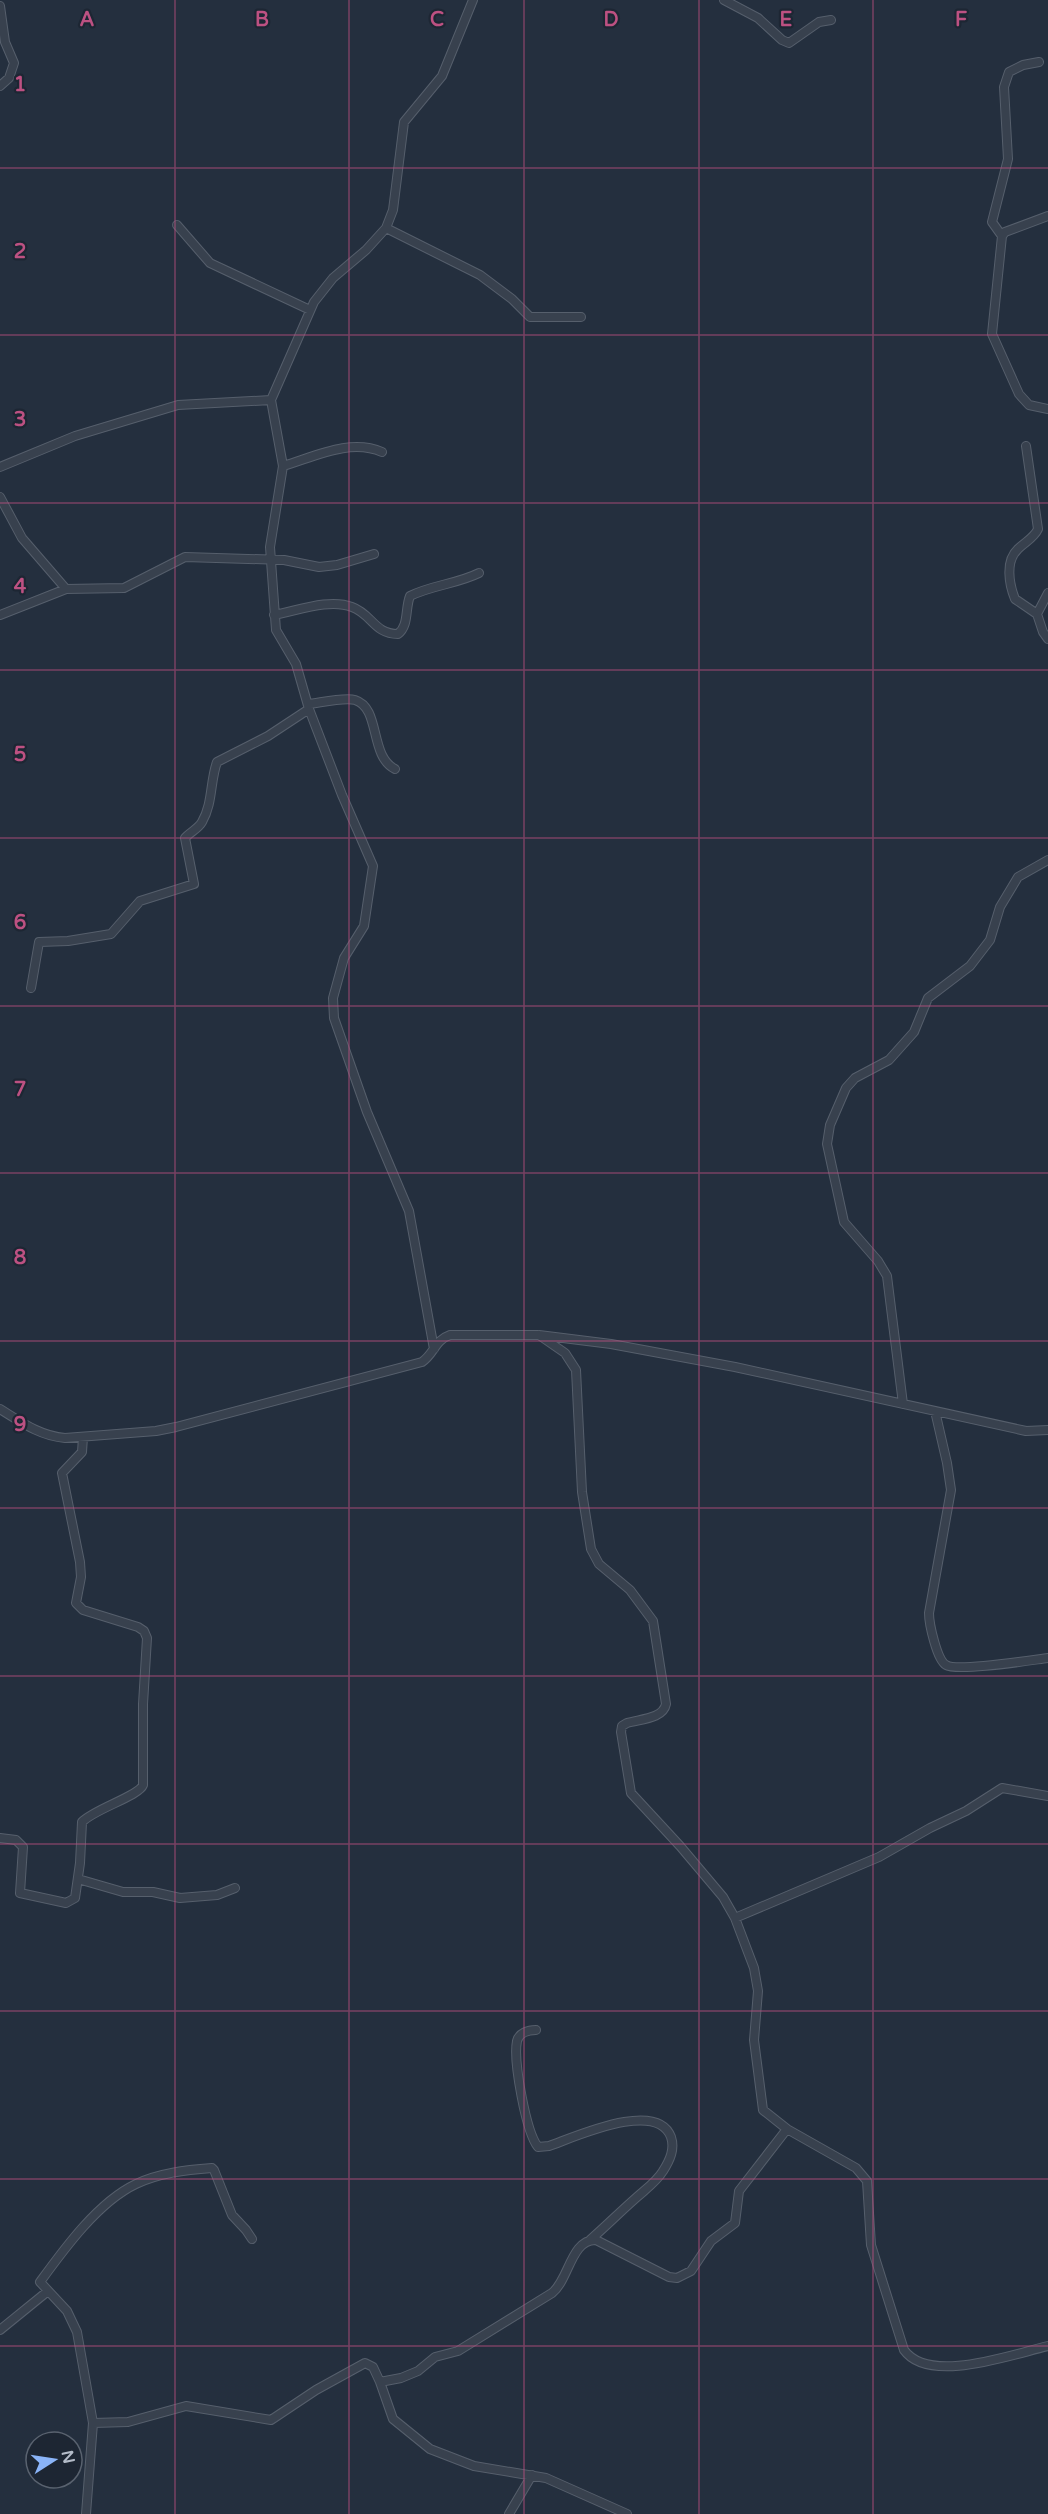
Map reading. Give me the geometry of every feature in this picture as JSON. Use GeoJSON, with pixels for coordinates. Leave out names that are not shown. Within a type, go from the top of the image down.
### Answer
{"type":"FeatureCollection","features":[{"type":"Feature","properties":{"kind":"street"},"geometry":{"type":"LineString","coordinates":[[434,1348],[408,1211],[367,1112],[334,1018],[333,998],[344,957],[364,926],[373,866],[342,795],[309,707],[296,664],[279,638],[274,615],[270,559],[283,466],[271,400],[299,340],[310,310],[327,284],[366,250],[386,228],[393,210],[404,122],[442,76],[473,0]]}},
{"type":"Feature","properties":{"kind":"street"},"geometry":{"type":"LineString","coordinates":[[724,0],[758,18],[782,40],[789,43],[819,22],[831,20]]}},
{"type":"Feature","properties":{"kind":"street"},"geometry":{"type":"LineString","coordinates":[[0,6],[4,42],[14,63],[9,78],[0,86]]}},
{"type":"Feature","properties":{"kind":"street"},"geometry":{"type":"LineString","coordinates":[[1002,236],[992,222],[1008,159],[1004,87],[1009,72],[1023,65],[1039,62]]}},
{"type":"Feature","properties":{"kind":"street"},"geometry":{"type":"LineString","coordinates":[[1048,216],[1005,232],[1002,236],[992,334],[1019,394],[1029,405],[1048,409]]}},
{"type":"Feature","properties":{"kind":"street"},"geometry":{"type":"LineString","coordinates":[[177,225],[210,263],[310,310]]}},
{"type":"Feature","properties":{"kind":"street"},"geometry":{"type":"LineString","coordinates":[[386,228],[480,275],[512,299],[530,317],[581,317]]}},
{"type":"Feature","properties":{"kind":"street"},"geometry":{"type":"LineString","coordinates":[[0,467],[75,436],[178,405],[271,400]]}},
{"type":"Feature","properties":{"kind":"street"},"geometry":{"type":"LineString","coordinates":[[283,466],[356,446],[370,447],[382,452]]}},
{"type":"Feature","properties":{"kind":"street"},"geometry":{"type":"LineString","coordinates":[[1026,446],[1038,529],[1036,534],[1016,550],[1012,558],[1010,573],[1015,599],[1037,614],[1042,632],[1048,639]]}},
{"type":"Feature","properties":{"kind":"street"},"geometry":{"type":"LineString","coordinates":[[0,497],[22,538],[66,590]]}},
{"type":"Feature","properties":{"kind":"street"},"geometry":{"type":"LineString","coordinates":[[0,615],[66,590],[124,588],[185,556],[270,559],[319,567],[337,565],[374,554]]}},
{"type":"Feature","properties":{"kind":"street"},"geometry":{"type":"LineString","coordinates":[[274,615],[342,604],[363,612],[384,632],[398,633],[404,628],[406,605],[410,596],[426,588],[468,579],[479,573]]}},
{"type":"Feature","properties":{"kind":"street"},"geometry":{"type":"LineString","coordinates":[[1037,614],[1048,592]]}},
{"type":"Feature","properties":{"kind":"street"},"geometry":{"type":"LineString","coordinates":[[31,988],[39,942],[68,941],[111,934],[141,901],[194,884],[185,838],[204,818],[212,792],[217,762],[275,732],[309,707],[349,700],[358,702],[367,710],[381,756],[386,765],[395,770]]}},
{"type":"Feature","properties":{"kind":"street"},"geometry":{"type":"LineString","coordinates":[[903,1404],[887,1276],[878,1261],[844,1222],[827,1144],[830,1125],[846,1088],[855,1078],[889,1060],[914,1032],[928,998],[961,974],[977,957],[992,935],[1000,907],[1018,877],[1048,860]]}},
{"type":"Feature","properties":{"kind":"street"},"geometry":{"type":"LineString","coordinates":[[0,1410],[39,1433],[51,1437],[83,1437],[176,1427],[422,1362],[428,1359],[443,1337],[450,1335],[538,1335],[611,1344],[735,1367],[1026,1431],[1048,1430]]}},
{"type":"Feature","properties":{"kind":"street"},"geometry":{"type":"LineString","coordinates":[[538,1335],[565,1353],[576,1370],[583,1501],[594,1557],[630,1590],[648,1613],[655,1628],[666,1704],[660,1715],[622,1726],[622,1743],[631,1793],[716,1889],[735,1918],[757,1980],[754,2040],[760,2103],[767,2114],[787,2129],[863,2174],[868,2190],[871,2245],[904,2350],[909,2356],[915,2360],[952,2367],[1048,2346]]}},
{"type":"Feature","properties":{"kind":"street"},"geometry":{"type":"LineString","coordinates":[[934,1411],[948,1463],[951,1490],[930,1613],[931,1630],[943,1662],[952,1667],[1008,1664],[1048,1658]]}},
{"type":"Feature","properties":{"kind":"street"},"geometry":{"type":"LineString","coordinates":[[0,1838],[16,1840],[23,1847],[20,1889],[24,1895],[72,1902],[75,1898],[78,1879],[82,1822],[109,1804],[138,1793],[143,1785],[143,1704],[148,1645],[144,1631],[138,1627],[83,1610],[76,1603],[81,1577],[80,1562],[62,1473],[82,1452],[83,1437]]}},
{"type":"Feature","properties":{"kind":"street"},"geometry":{"type":"LineString","coordinates":[[735,1918],[879,1857],[972,1808],[995,1791],[1009,1788],[1048,1796]]}},
{"type":"Feature","properties":{"kind":"street"},"geometry":{"type":"LineString","coordinates":[[78,1879],[123,1892],[153,1892],[180,1898],[217,1894],[235,1888]]}},
{"type":"Feature","properties":{"kind":"street"},"geometry":{"type":"LineString","coordinates":[[380,2382],[401,2378],[418,2371],[431,2360],[458,2351],[496,2330],[557,2289],[580,2247],[662,2174],[671,2157],[672,2140],[669,2132],[644,2118],[611,2125],[549,2146],[538,2147],[530,2131],[518,2066],[517,2040],[521,2034],[536,2030]]}},
{"type":"Feature","properties":{"kind":"street"},"geometry":{"type":"LineString","coordinates":[[590,2240],[596,2240],[669,2277],[684,2276],[691,2271],[711,2241],[735,2223],[739,2192],[787,2129]]}},
{"type":"Feature","properties":{"kind":"street"},"geometry":{"type":"LineString","coordinates":[[86,2514],[93,2423],[77,2332],[67,2311],[40,2282],[68,2244],[121,2192],[151,2178],[212,2168],[232,2215],[252,2239]]}},
{"type":"Feature","properties":{"kind":"street"},"geometry":{"type":"LineString","coordinates":[[0,2330],[48,2291]]}},
{"type":"Feature","properties":{"kind":"street"},"geometry":{"type":"LineString","coordinates":[[93,2423],[128,2422],[186,2406],[271,2420],[360,2364],[369,2364],[380,2382],[393,2419],[430,2449],[474,2466],[546,2478],[627,2514]]}},
{"type":"Feature","properties":{"kind":"street"},"geometry":{"type":"LineString","coordinates":[[509,2514],[532,2475]]}}]}
